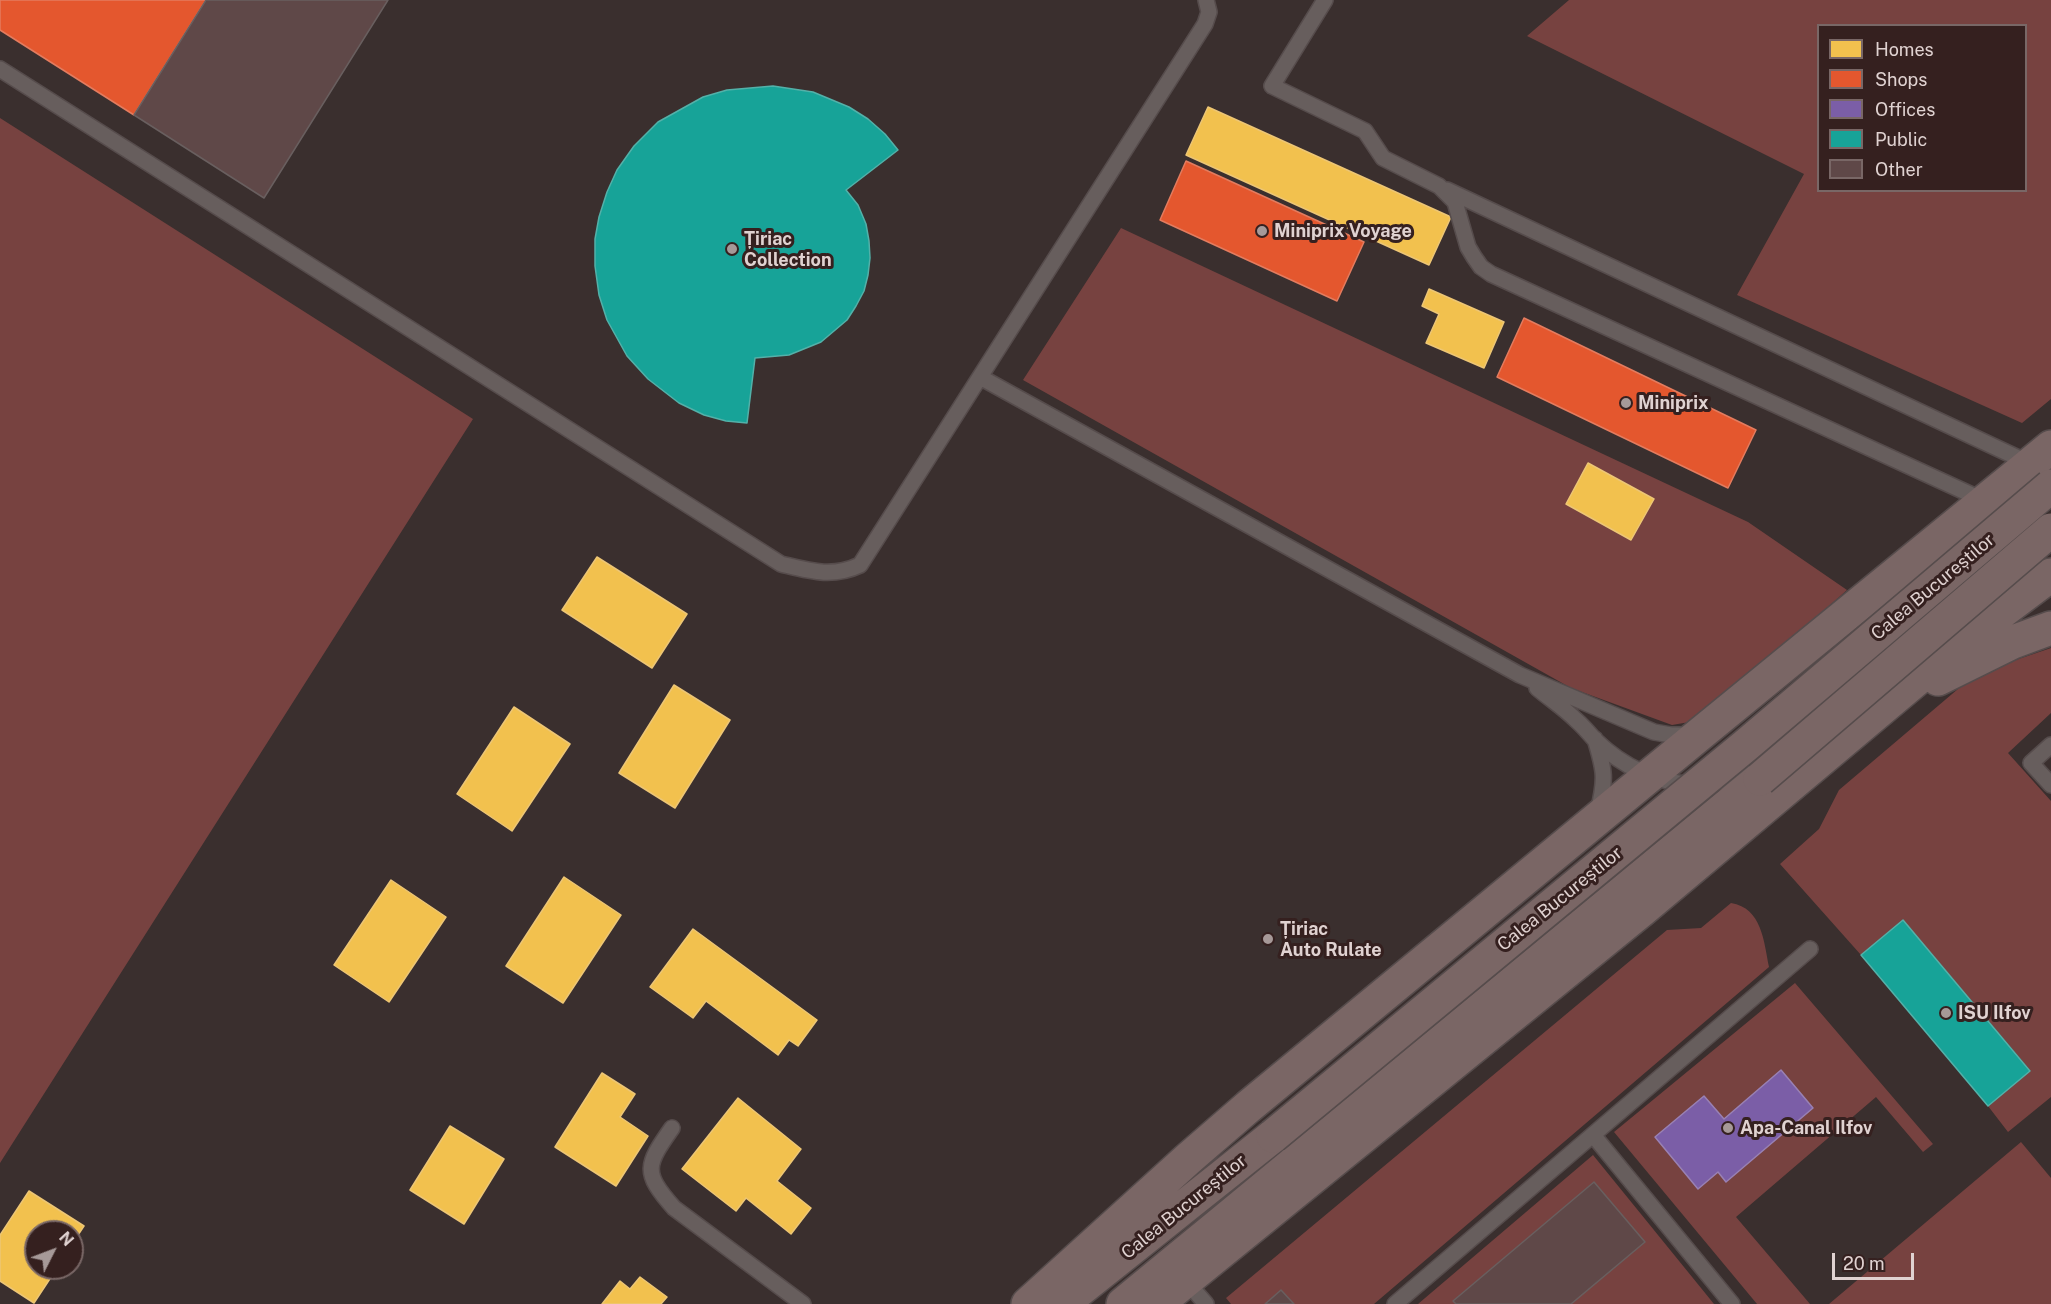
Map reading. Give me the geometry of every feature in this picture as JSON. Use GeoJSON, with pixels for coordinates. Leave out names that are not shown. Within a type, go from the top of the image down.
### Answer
{"type":"FeatureCollection","features":[{"type":"Feature","properties":{"kind":"highway"},"geometry":{"type":"LineString","coordinates":[[1028,1304],[1188,1159],[1648,776],[1985,501],[2047,488]]}},
{"type":"Feature","properties":{"kind":"highway","name":"Calea Bucureștilor"},"geometry":{"type":"LineString","coordinates":[[1062,1304],[1273,1136],[1745,746],[2047,488]]}},
{"type":"Feature","properties":{"kind":"highway","name":"Calea Bucureștilor"},"geometry":{"type":"LineString","coordinates":[[1123,1304],[1760,779],[2047,488]]}},
{"type":"Feature","properties":{"kind":"highway"},"geometry":{"type":"LineString","coordinates":[[1157,1304],[1196,1292],[1633,917],[1955,648],[2051,575]]}},
{"type":"Feature","properties":{"kind":"highway"},"geometry":{"type":"LineString","coordinates":[[1885,706],[1983,656],[2051,628]]}},
{"type":"Feature","properties":{"kind":"highway"},"geometry":{"type":"LineString","coordinates":[[1740,702],[1764,697],[1786,705],[1803,721],[1811,739],[1811,758],[1804,776]]}},
{"type":"Feature","properties":{"kind":"lane"},"geometry":{"type":"LineString","coordinates":[[0,69],[781,564],[815,572],[845,572],[860,565],[1205,24],[1209,12],[1206,0]]}},
{"type":"Feature","properties":{"kind":"lane"},"geometry":{"type":"LineString","coordinates":[[1325,0],[1272,86],[1365,131],[1383,158],[2047,488],[1876,660]]}},
{"type":"Feature","properties":{"kind":"lane"},"geometry":{"type":"LineString","coordinates":[[1439,186],[1455,202],[1468,247],[1481,267],[1491,274],[1985,501]]}},
{"type":"Feature","properties":{"kind":"lane"},"geometry":{"type":"LineString","coordinates":[[980,377],[1520,675],[1654,732],[1685,736],[1700,734]]}},
{"type":"Feature","properties":{"kind":"lane"},"geometry":{"type":"LineString","coordinates":[[1520,675],[1574,717],[1617,758],[1648,776],[1673,784],[1702,786],[1723,782],[1743,772],[1786,735]]}},
{"type":"Feature","properties":{"kind":"lane"},"geometry":{"type":"LineString","coordinates":[[1595,739],[1604,773],[1604,787],[1596,819]]}},
{"type":"Feature","properties":{"kind":"lane"},"geometry":{"type":"LineString","coordinates":[[2051,745],[2031,763],[2051,785]]}},
{"type":"Feature","properties":{"kind":"lane"},"geometry":{"type":"LineString","coordinates":[[1395,1304],[1810,949]]}},
{"type":"Feature","properties":{"kind":"lane"},"geometry":{"type":"LineString","coordinates":[[672,1128],[653,1156],[650,1172],[658,1191],[674,1208],[803,1304]]}},
{"type":"Feature","properties":{"kind":"lane"},"geometry":{"type":"LineString","coordinates":[[1593,1135],[1732,1304]]}},
{"type":"Feature","properties":{"kind":"shaded area"},"geometry":{"type":"Polygon","coordinates":[[[1569,0],[2051,0],[2051,399],[2022,423],[1737,295],[1804,174],[1527,36],[1569,0]]]}},
{"type":"Feature","properties":{"kind":"shaded area"},"geometry":{"type":"Polygon","coordinates":[[[0,118],[473,419],[0,1163],[0,118]]]}},
{"type":"Feature","properties":{"kind":"shaded area"},"geometry":{"type":"Polygon","coordinates":[[[1121,228],[1748,522],[1847,590],[1701,720],[1672,725],[1571,688],[1023,380],[1121,228]]]}},
{"type":"Feature","properties":{"kind":"shaded area"},"geometry":{"type":"Polygon","coordinates":[[[2051,648],[2051,713],[2008,753],[2051,801],[2051,1097],[2008,1132],[1988,1106],[2030,1070],[1903,920],[1861,955],[1780,864],[1819,829],[1839,790],[1965,683],[1998,666],[2051,648]]]}},
{"type":"Feature","properties":{"kind":"shaded area"},"geometry":{"type":"Polygon","coordinates":[[[1731,903],[1741,906],[1755,919],[1763,937],[1769,967],[1374,1304],[1231,1304],[1226,1298],[1667,930],[1701,928],[1731,903]]]}},
{"type":"Feature","properties":{"kind":"shaded area"},"geometry":{"type":"Polygon","coordinates":[[[1795,983],[1933,1144],[1923,1152],[1876,1097],[1736,1217],[1810,1304],[1757,1304],[1614,1132],[1795,983]]]}},
{"type":"Feature","properties":{"kind":"shaded area"},"geometry":{"type":"Polygon","coordinates":[[[2021,1142],[2051,1178],[2051,1304],[1829,1304],[2021,1142]]]}},
{"type":"Feature","properties":{"kind":"shaded area"},"geometry":{"type":"Polygon","coordinates":[[[1593,1155],[1714,1304],[1418,1304],[1593,1155]]]}},
{"type":"Feature","properties":{"kind":"building: Homes"},"geometry":{"type":"Polygon","coordinates":[[[1208,107],[1451,217],[1429,265],[1186,155],[1208,107]]]}},
{"type":"Feature","properties":{"kind":"building: Homes"},"geometry":{"type":"Polygon","coordinates":[[[1429,289],[1504,322],[1484,368],[1426,343],[1439,314],[1422,306],[1429,289]]]}},
{"type":"Feature","properties":{"kind":"building: Homes"},"geometry":{"type":"Polygon","coordinates":[[[1588,463],[1654,499],[1631,540],[1566,504],[1588,463]]]}},
{"type":"Feature","properties":{"kind":"building: Homes"},"geometry":{"type":"Polygon","coordinates":[[[597,557],[687,614],[652,668],[562,610],[597,557]]]}},
{"type":"Feature","properties":{"kind":"building: Homes"},"geometry":{"type":"Polygon","coordinates":[[[674,685],[730,720],[675,808],[619,773],[674,685]]]}},
{"type":"Feature","properties":{"kind":"building: Homes"},"geometry":{"type":"Polygon","coordinates":[[[514,707],[570,744],[512,831],[457,794],[514,707]]]}},
{"type":"Feature","properties":{"kind":"building: Homes"},"geometry":{"type":"Polygon","coordinates":[[[564,877],[621,915],[563,1003],[506,966],[564,877]]]}},
{"type":"Feature","properties":{"kind":"building: Homes"},"geometry":{"type":"Polygon","coordinates":[[[391,880],[446,917],[389,1002],[334,965],[391,880]]]}},
{"type":"Feature","properties":{"kind":"building: Homes"},"geometry":{"type":"Polygon","coordinates":[[[693,929],[817,1020],[798,1046],[789,1040],[778,1055],[706,1001],[693,1018],[650,987],[693,929]]]}},
{"type":"Feature","properties":{"kind":"building: Homes"},"geometry":{"type":"Polygon","coordinates":[[[602,1073],[635,1094],[620,1117],[648,1136],[616,1186],[555,1147],[602,1073]]]}},
{"type":"Feature","properties":{"kind":"building: Homes"},"geometry":{"type":"Polygon","coordinates":[[[738,1098],[801,1149],[777,1181],[811,1208],[791,1234],[746,1198],[736,1211],[682,1169],[738,1098]]]}},
{"type":"Feature","properties":{"kind":"building: Homes"},"geometry":{"type":"Polygon","coordinates":[[[450,1126],[504,1159],[464,1224],[410,1190],[450,1126]]]}},
{"type":"Feature","properties":{"kind":"building: Homes"},"geometry":{"type":"Polygon","coordinates":[[[29,1191],[75,1220],[24,1220],[24,1280],[49,1280],[34,1303],[0,1281],[0,1235],[29,1191]]]}},
{"type":"Feature","properties":{"kind":"building: Homes"},"geometry":{"type":"Polygon","coordinates":[[[640,1277],[667,1297],[661,1304],[602,1304],[620,1281],[630,1289],[640,1277]]]}},
{"type":"Feature","properties":{"kind":"building: Shops"},"geometry":{"type":"Polygon","coordinates":[[[0,0],[206,0],[134,115],[0,30],[0,0]]]}},
{"type":"Feature","properties":{"kind":"building: Shops","name":"Miniprix Voyage"},"geometry":{"type":"Polygon","coordinates":[[[1186,161],[1364,242],[1337,301],[1160,220],[1186,161]]]}},
{"type":"Feature","properties":{"kind":"building: Shops","name":"Miniprix"},"geometry":{"type":"Polygon","coordinates":[[[1524,318],[1756,430],[1728,488],[1497,377],[1524,318]]]}},
{"type":"Feature","properties":{"kind":"building: Offices","name":"Apa-Canal Ilfov"},"geometry":{"type":"Polygon","coordinates":[[[1781,1070],[1813,1108],[1726,1182],[1718,1172],[1698,1189],[1655,1137],[1704,1096],[1724,1119],[1781,1070]]]}},
{"type":"Feature","properties":{"kind":"building: Public","name":"Țiriac Collection"},"geometry":{"type":"Polygon","coordinates":[[[773,86],[813,92],[849,107],[868,119],[898,150],[846,190],[858,205],[866,224],[869,241],[868,275],[864,291],[856,306],[847,320],[821,342],[789,355],[755,358],[747,423],[726,421],[704,415],[679,403],[648,379],[627,356],[607,320],[599,295],[595,266],[595,239],[599,217],[617,170],[634,146],[658,122],[703,97],[727,90],[773,86]]]}},
{"type":"Feature","properties":{"kind":"building: Public","name":"ISU Ilfov"},"geometry":{"type":"Polygon","coordinates":[[[1903,920],[2030,1071],[1988,1106],[1861,955],[1903,920]]]}},
{"type":"Feature","properties":{"kind":"building: Other"},"geometry":{"type":"Polygon","coordinates":[[[206,0],[388,0],[264,198],[134,115],[206,0]]]}},
{"type":"Feature","properties":{"kind":"building: Other"},"geometry":{"type":"Polygon","coordinates":[[[1594,1182],[1645,1242],[1571,1304],[1456,1304],[1453,1301],[1594,1182]]]}},
{"type":"Feature","properties":{"kind":"building: Other"},"geometry":{"type":"Polygon","coordinates":[[[1281,1290],[1294,1304],[1265,1304],[1281,1290]]]}},
{"type":"Feature","properties":{"kind":"place","name":"Miniprix Voyage"},"geometry":{"type":"Point","coordinates":[1262,231]}},
{"type":"Feature","properties":{"kind":"place","name":"Țiriac Collection"},"geometry":{"type":"Point","coordinates":[732,249]}},
{"type":"Feature","properties":{"kind":"place","name":"Miniprix"},"geometry":{"type":"Point","coordinates":[1626,403]}},
{"type":"Feature","properties":{"kind":"place","name":"Țiriac Auto Rulate"},"geometry":{"type":"Point","coordinates":[1268,939]}},
{"type":"Feature","properties":{"kind":"place","name":"ISU Ilfov"},"geometry":{"type":"Point","coordinates":[1946,1013]}},
{"type":"Feature","properties":{"kind":"place","name":"Apa-Canal Ilfov"},"geometry":{"type":"Point","coordinates":[1728,1128]}}]}
